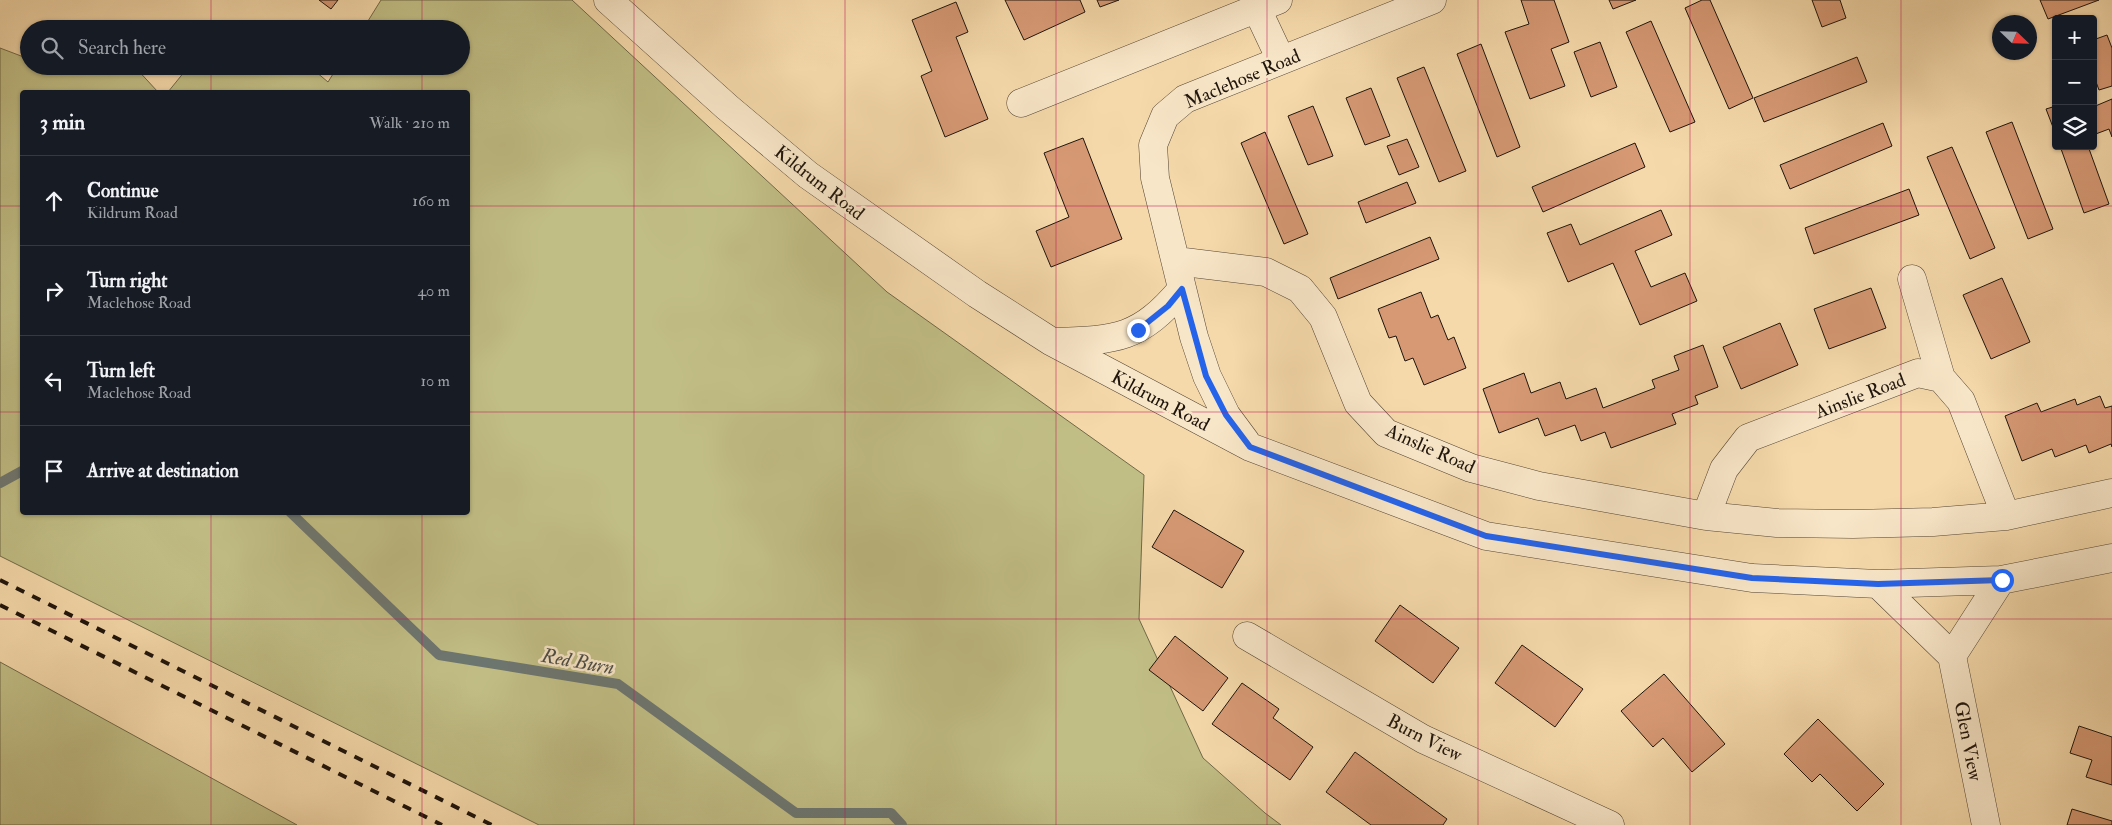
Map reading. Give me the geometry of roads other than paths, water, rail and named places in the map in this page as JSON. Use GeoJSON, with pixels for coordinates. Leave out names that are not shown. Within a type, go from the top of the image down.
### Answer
{"type":"FeatureCollection","features":[{"type":"Feature","properties":{"kind":"street","name":"Kildrum Road"},"geometry":{"type":"LineString","coordinates":[[608,0],[727,107],[808,175],[976,294],[1052,342],[1250,447],[1486,536],[1752,578],[1878,584],[2002,580],[2112,558]]}},
{"type":"Feature","properties":{"kind":"street","name":"Maclehose Road"},"geometry":{"type":"LineString","coordinates":[[1250,447],[1226,415],[1206,376],[1182,289],[1155,178],[1153,146],[1165,116],[1185,99],[1432,0]]}},
{"type":"Feature","properties":{"kind":"street"},"geometry":{"type":"LineString","coordinates":[[1021,103],[1267,4],[1281,60]]}},
{"type":"Feature","properties":{"kind":"street","name":"Ainslie Road"},"geometry":{"type":"LineString","coordinates":[[1176,261],[1266,272],[1300,289],[1323,317],[1358,403],[1386,433],[1471,468],[1539,486],[1706,516],[1777,523],[1853,524],[1933,522],[2006,516],[2112,493]]}},
{"type":"Feature","properties":{"kind":"street"},"geometry":{"type":"LineString","coordinates":[[1912,278],[1941,378],[1961,401],[2006,516]]}},
{"type":"Feature","properties":{"kind":"street"},"geometry":{"type":"LineString","coordinates":[[1052,342],[1104,340],[1138,330],[1168,306],[1182,289]]}},
{"type":"Feature","properties":{"kind":"street","name":"Ainslie Road"},"geometry":{"type":"LineString","coordinates":[[1706,516],[1724,469],[1748,438],[1918,373],[1941,378]]}},
{"type":"Feature","properties":{"kind":"street"},"geometry":{"type":"LineString","coordinates":[[1878,584],[1952,656],[2002,580]]}},
{"type":"Feature","properties":{"kind":"street","name":"Burn View"},"geometry":{"type":"LineString","coordinates":[[1247,636],[1423,738],[1610,825]]}},
{"type":"Feature","properties":{"kind":"street","name":"Glen View"},"geometry":{"type":"LineString","coordinates":[[1952,656],[1986,825]]}},
{"type":"Feature","properties":{"kind":"waterway","name":"Red Burn"},"geometry":{"type":"LineString","coordinates":[[0,483],[20,472]]}},
{"type":"Feature","properties":{"kind":"waterway","name":"Red Burn"},"geometry":{"type":"LineString","coordinates":[[293,515],[439,655],[618,684],[796,813],[891,813],[902,825]]}},
{"type":"Feature","properties":{"kind":"railway"},"geometry":{"type":"LineString","coordinates":[[0,580],[492,825]]}},
{"type":"Feature","properties":{"kind":"railway"},"geometry":{"type":"LineString","coordinates":[[0,605],[442,825]]}}]}
